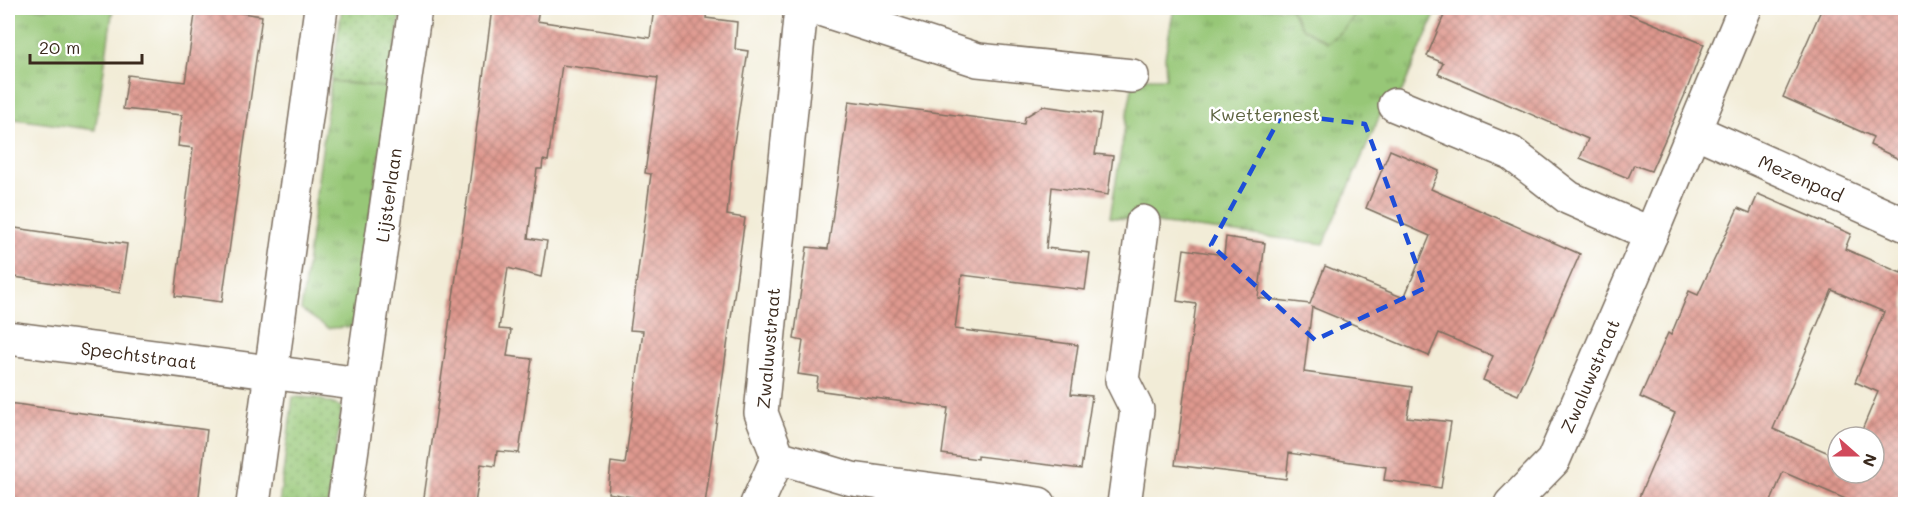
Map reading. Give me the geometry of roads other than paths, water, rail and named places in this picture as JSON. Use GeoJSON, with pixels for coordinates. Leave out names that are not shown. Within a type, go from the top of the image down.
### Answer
{"type":"FeatureCollection","features":[{"type":"Feature","properties":{"kind":"street"},"geometry":{"type":"LineString","coordinates":[[253,504],[321,8]]}},
{"type":"Feature","properties":{"kind":"street","name":"Lijsterlaan"},"geometry":{"type":"LineString","coordinates":[[344,504],[415,8]]}},
{"type":"Feature","properties":{"kind":"street","name":"Zwaluwstraat"},"geometry":{"type":"LineString","coordinates":[[778,457],[761,413],[801,8]]}},
{"type":"Feature","properties":{"kind":"street"},"geometry":{"type":"LineString","coordinates":[[817,8],[978,60],[1132,76]]}},
{"type":"Feature","properties":{"kind":"street","name":"Zwaluwstraat"},"geometry":{"type":"LineString","coordinates":[[1511,504],[1553,461],[1695,131],[1745,8]]}},
{"type":"Feature","properties":{"kind":"street"},"geometry":{"type":"LineString","coordinates":[[1395,105],[1511,153],[1569,198],[1651,234]]}},
{"type":"Feature","properties":{"kind":"street","name":"Mezenpad"},"geometry":{"type":"LineString","coordinates":[[1695,131],[1905,225]]}},
{"type":"Feature","properties":{"kind":"street"},"geometry":{"type":"LineString","coordinates":[[1124,504],[1137,410],[1122,380],[1143,222]]}},
{"type":"Feature","properties":{"kind":"street","name":"Spechtstraat"},"geometry":{"type":"LineString","coordinates":[[8,338],[270,371]]}},
{"type":"Feature","properties":{"kind":"street"},"geometry":{"type":"LineString","coordinates":[[270,371],[361,384]]}},
{"type":"Feature","properties":{"kind":"street"},"geometry":{"type":"LineString","coordinates":[[757,504],[778,457],[852,479],[1039,504]]}},
{"type":"Feature","properties":{"kind":"park label","name":"Kwetternest"},"geometry":{"type":"Point","coordinates":[1265,114]}}]}
